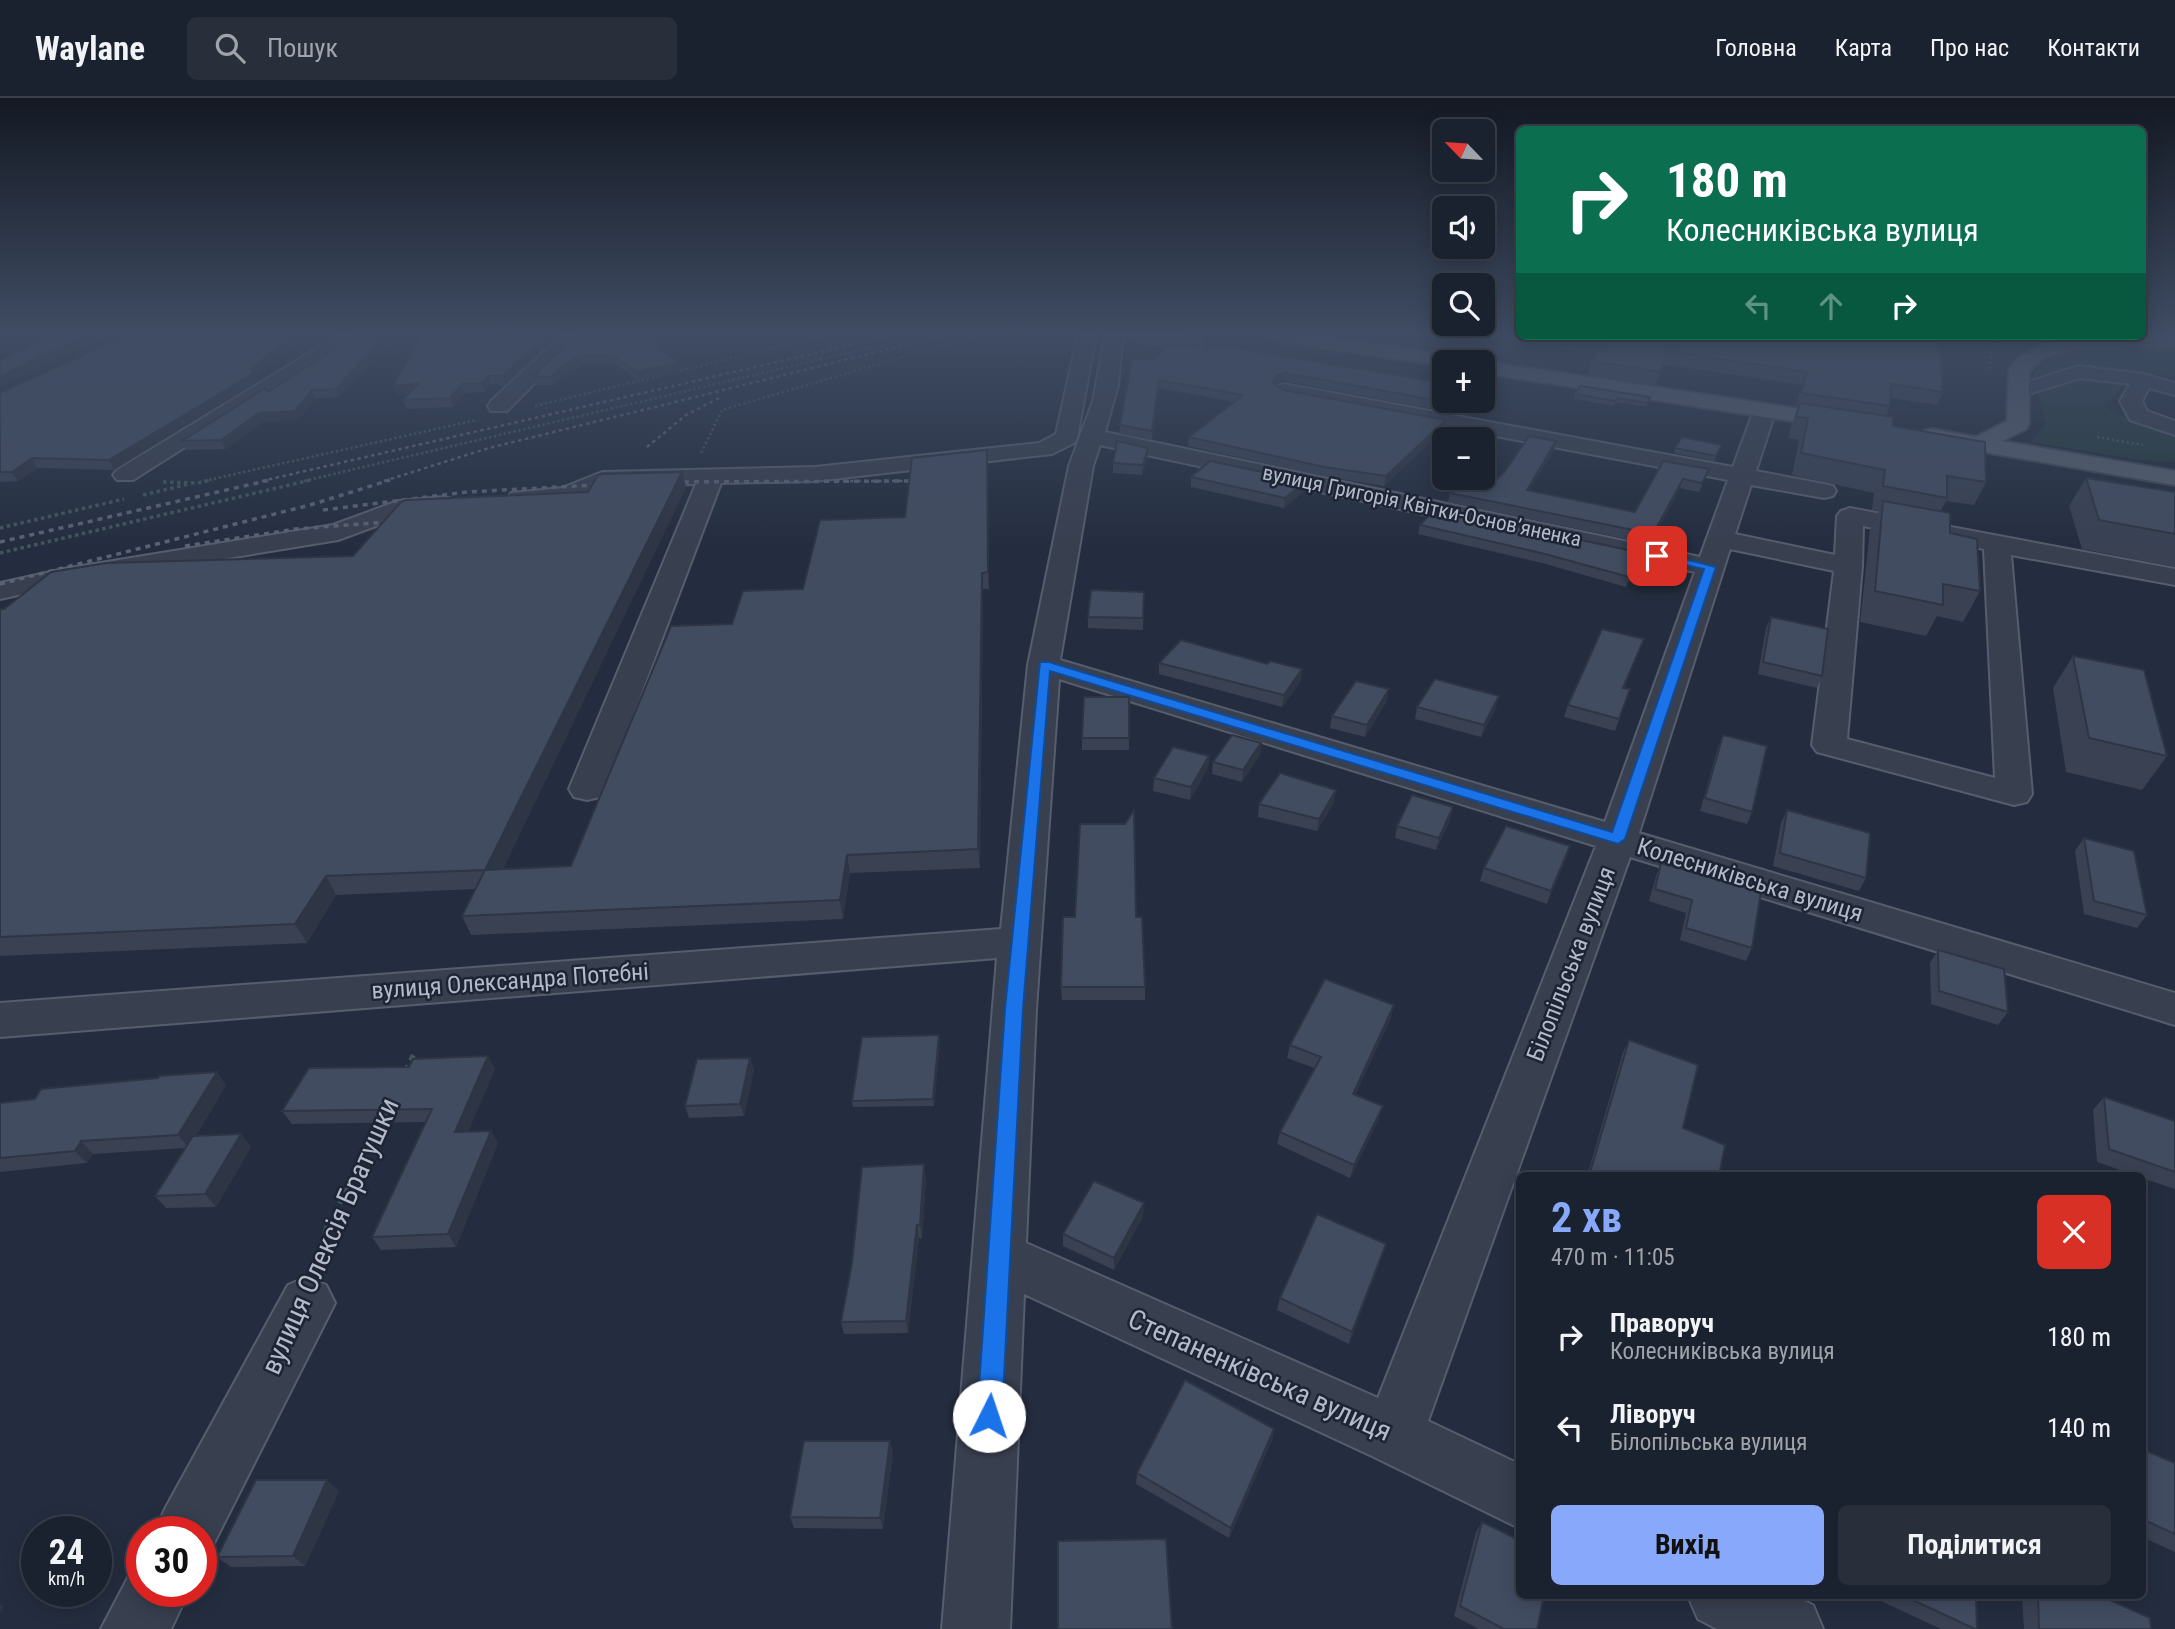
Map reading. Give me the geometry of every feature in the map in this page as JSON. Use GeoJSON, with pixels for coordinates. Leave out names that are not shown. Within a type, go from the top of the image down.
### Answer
{"type":"FeatureCollection","features":[{"type":"Feature","properties":{"kind":"main road"},"geometry":{"type":"LineString","coordinates":[[1742,406],[1874,427]]}},
{"type":"Feature","properties":{"kind":"main road"},"geometry":{"type":"LineString","coordinates":[[1979,444],[2018,424],[2019,406]]}},
{"type":"Feature","properties":{"kind":"main road"},"geometry":{"type":"LineString","coordinates":[[1912,433],[2175,478]]}},
{"type":"Feature","properties":{"kind":"street"},"geometry":{"type":"LineString","coordinates":[[125,475],[237,406]]}},
{"type":"Feature","properties":{"kind":"street"},"geometry":{"type":"LineString","coordinates":[[495,412],[501,406]]}},
{"type":"Feature","properties":{"kind":"street"},"geometry":{"type":"LineString","coordinates":[[500,500],[567,495],[602,479],[815,474],[1044,449],[1059,444],[1066,438],[1072,406]]}},
{"type":"Feature","properties":{"kind":"street"},"geometry":{"type":"LineString","coordinates":[[976,1629],[1020,942],[1044,665],[1081,466],[1101,406]]}},
{"type":"Feature","properties":{"kind":"street"},"geometry":{"type":"LineString","coordinates":[[1373,406],[1824,491]]}},
{"type":"Feature","properties":{"kind":"street"},"geometry":{"type":"LineString","coordinates":[[2133,406],[2137,415],[2175,428]]}},
{"type":"Feature","properties":{"kind":"street","name":"Білопільська вулиця"},"geometry":{"type":"LineString","coordinates":[[1393,1435],[1618,839],[1765,410]]}},
{"type":"Feature","properties":{"kind":"street","name":"вулиця Григорія Квітки-Основʼяненка"},"geometry":{"type":"LineString","coordinates":[[1093,437],[1715,553],[1848,566]]}},
{"type":"Feature","properties":{"kind":"street"},"geometry":{"type":"LineString","coordinates":[[587,789],[701,476]]}},
{"type":"Feature","properties":{"kind":"street"},"geometry":{"type":"LineString","coordinates":[[0,592],[64,577],[338,532],[407,506],[461,502]]}},
{"type":"Feature","properties":{"kind":"street"},"geometry":{"type":"LineString","coordinates":[[1997,544],[2014,794],[1829,745],[1848,566],[1850,516],[2175,577]]}},
{"type":"Feature","properties":{"kind":"street","name":"Колесниківська вулиця"},"geometry":{"type":"LineString","coordinates":[[1044,665],[2175,1009]]}},
{"type":"Feature","properties":{"kind":"street","name":"вулиця Олександра Потебні"},"geometry":{"type":"LineString","coordinates":[[0,1020],[1020,942]]}},
{"type":"Feature","properties":{"kind":"street","name":"Степаненківська вулиця"},"geometry":{"type":"LineString","coordinates":[[999,1257],[1393,1435],[1516,1496]]}},
{"type":"Feature","properties":{"kind":"street","name":"вулиця Олексія Братушки"},"geometry":{"type":"LineString","coordinates":[[195,1516],[307,1303]]}},
{"type":"Feature","properties":{"kind":"street"},"geometry":{"type":"LineString","coordinates":[[1727,1599],[1789,1629]]}},
{"type":"Feature","properties":{"kind":"street"},"geometry":{"type":"LineString","coordinates":[[135,1629],[147,1607]]}},
{"type":"Feature","properties":{"kind":"path"},"geometry":{"type":"LineString","coordinates":[[142,495],[519,406]]}},
{"type":"Feature","properties":{"kind":"path"},"geometry":{"type":"LineString","coordinates":[[0,553],[620,406]]}},
{"type":"Feature","properties":{"kind":"path"},"geometry":{"type":"LineString","coordinates":[[701,476],[722,410],[734,406]]}},
{"type":"Feature","properties":{"kind":"path"},"geometry":{"type":"LineString","coordinates":[[125,475],[143,482],[197,483]]}},
{"type":"Feature","properties":{"kind":"path"},"geometry":{"type":"LineString","coordinates":[[0,528],[128,498]]}},
{"type":"Feature","properties":{"kind":"path","name":"вулиця Олексія Братушки"},"geometry":{"type":"LineString","coordinates":[[403,1076],[415,1052]]}},
{"type":"Feature","properties":{"kind":"path","name":"вулиця Олексія Братушки"},"geometry":{"type":"LineString","coordinates":[[307,1303],[326,1230],[385,1111]]}},
{"type":"Feature","properties":{"kind":"shaded area"},"geometry":{"type":"Polygon","coordinates":[[[2041,406],[2107,406],[2136,423],[2175,431],[2175,462],[2141,460],[2030,442],[2046,424],[2041,406]]]}},
{"type":"Feature","properties":{"kind":"building"},"geometry":{"type":"Polygon","coordinates":[[[0,406],[198,406],[109,460],[32,458],[12,472],[0,472],[0,406]]]}},
{"type":"Feature","properties":{"kind":"building"},"geometry":{"type":"Polygon","coordinates":[[[236,406],[299,406],[295,411],[259,413],[221,440],[182,441],[236,406]]]}},
{"type":"Feature","properties":{"kind":"building"},"geometry":{"type":"Polygon","coordinates":[[[1123,406],[1155,406],[1152,431],[1120,425],[1123,406]]]}},
{"type":"Feature","properties":{"kind":"building"},"geometry":{"type":"Polygon","coordinates":[[[1228,406],[1373,406],[1446,420],[1438,427],[1432,427],[1432,433],[1386,476],[1324,467],[1189,437],[1228,406]]]}},
{"type":"Feature","properties":{"kind":"building"},"geometry":{"type":"Polygon","coordinates":[[[1799,406],[1823,406],[1893,417],[1893,426],[1985,442],[1986,482],[1947,476],[1947,498],[1883,486],[1885,470],[1801,453],[1808,418],[1796,417],[1799,406]]]}},
{"type":"Feature","properties":{"kind":"building"},"geometry":{"type":"Polygon","coordinates":[[[1529,436],[1556,441],[1527,490],[1635,512],[1663,461],[1709,469],[1702,483],[1683,479],[1653,534],[1450,493],[1453,490],[1495,490],[1495,481],[1529,436]]]}},
{"type":"Feature","properties":{"kind":"building"},"geometry":{"type":"Polygon","coordinates":[[[1682,437],[1722,445],[1716,456],[1675,448],[1682,437]]]}},
{"type":"Feature","properties":{"kind":"building"},"geometry":{"type":"Polygon","coordinates":[[[1117,441],[1148,448],[1143,465],[1113,463],[1117,441]]]}},
{"type":"Feature","properties":{"kind":"building"},"geometry":{"type":"Polygon","coordinates":[[[987,450],[988,572],[982,573],[978,849],[847,855],[840,900],[462,916],[485,870],[571,866],[671,626],[732,624],[743,591],[803,589],[820,520],[905,517],[912,458],[987,450]]]}},
{"type":"Feature","properties":{"kind":"building"},"geometry":{"type":"Polygon","coordinates":[[[1210,461],[1306,481],[1285,498],[1191,477],[1210,461]]]}},
{"type":"Feature","properties":{"kind":"building"},"geometry":{"type":"Polygon","coordinates":[[[682,472],[485,870],[326,876],[295,924],[0,937],[0,609],[4,609],[51,572],[107,563],[353,556],[405,500],[588,492],[598,475],[602,474],[682,472]]]}},
{"type":"Feature","properties":{"kind":"building"},"geometry":{"type":"Polygon","coordinates":[[[2086,478],[2175,492],[2175,534],[2099,520],[2086,478]]]}},
{"type":"Feature","properties":{"kind":"building"},"geometry":{"type":"Polygon","coordinates":[[[1883,501],[1950,513],[1950,533],[1977,539],[1980,591],[1943,584],[1943,605],[1875,591],[1883,501]]]}},
{"type":"Feature","properties":{"kind":"building"},"geometry":{"type":"Polygon","coordinates":[[[1435,509],[1642,553],[1629,577],[1420,525],[1435,509]]]}},
{"type":"Feature","properties":{"kind":"building"},"geometry":{"type":"Polygon","coordinates":[[[1091,590],[1144,592],[1143,618],[1088,617],[1091,590]]]}},
{"type":"Feature","properties":{"kind":"building"},"geometry":{"type":"Polygon","coordinates":[[[1771,617],[1828,629],[1822,676],[1763,662],[1771,617]]]}},
{"type":"Feature","properties":{"kind":"building"},"geometry":{"type":"Polygon","coordinates":[[[1602,629],[1644,639],[1623,688],[1630,689],[1619,719],[1568,705],[1602,629]]]}},
{"type":"Feature","properties":{"kind":"building"},"geometry":{"type":"Polygon","coordinates":[[[1181,640],[1267,664],[1270,661],[1302,669],[1284,695],[1159,663],[1181,640]]]}},
{"type":"Feature","properties":{"kind":"building"},"geometry":{"type":"Polygon","coordinates":[[[2073,656],[2144,670],[2167,756],[2089,738],[2073,656]]]}},
{"type":"Feature","properties":{"kind":"building"},"geometry":{"type":"Polygon","coordinates":[[[1435,679],[1499,696],[1484,725],[1417,707],[1435,679]]]}},
{"type":"Feature","properties":{"kind":"building"},"geometry":{"type":"Polygon","coordinates":[[[1356,681],[1389,689],[1367,725],[1332,716],[1356,681]]]}},
{"type":"Feature","properties":{"kind":"building"},"geometry":{"type":"Polygon","coordinates":[[[1084,697],[1129,697],[1129,738],[1082,738],[1084,697]]]}},
{"type":"Feature","properties":{"kind":"building"},"geometry":{"type":"Polygon","coordinates":[[[1232,735],[1261,743],[1243,770],[1213,762],[1232,735]]]}},
{"type":"Feature","properties":{"kind":"building"},"geometry":{"type":"Polygon","coordinates":[[[1723,735],[1767,746],[1752,812],[1705,798],[1723,735]]]}},
{"type":"Feature","properties":{"kind":"building"},"geometry":{"type":"Polygon","coordinates":[[[1173,747],[1209,756],[1191,787],[1154,778],[1173,747]]]}},
{"type":"Feature","properties":{"kind":"building"},"geometry":{"type":"Polygon","coordinates":[[[1280,773],[1336,790],[1319,819],[1259,804],[1280,773]]]}},
{"type":"Feature","properties":{"kind":"building"},"geometry":{"type":"Polygon","coordinates":[[[1412,795],[1453,807],[1439,838],[1397,826],[1412,795]]]}},
{"type":"Feature","properties":{"kind":"building"},"geometry":{"type":"Polygon","coordinates":[[[1134,810],[1136,917],[1142,917],[1145,987],[1061,987],[1063,917],[1075,917],[1080,824],[1125,824],[1134,810]]]}},
{"type":"Feature","properties":{"kind":"building"},"geometry":{"type":"Polygon","coordinates":[[[1787,810],[1870,833],[1866,878],[1780,853],[1787,810]]]}},
{"type":"Feature","properties":{"kind":"building"},"geometry":{"type":"Polygon","coordinates":[[[1506,826],[1570,846],[1551,891],[1484,868],[1506,826]]]}},
{"type":"Feature","properties":{"kind":"building"},"geometry":{"type":"Polygon","coordinates":[[[2084,838],[2134,851],[2147,915],[2094,901],[2084,838]]]}},
{"type":"Feature","properties":{"kind":"building"},"geometry":{"type":"Polygon","coordinates":[[[1661,863],[1761,892],[1752,948],[1686,928],[1692,900],[1655,889],[1661,863]]]}},
{"type":"Feature","properties":{"kind":"building"},"geometry":{"type":"Polygon","coordinates":[[[1938,950],[2004,969],[2008,1012],[1939,991],[1938,950]]]}},
{"type":"Feature","properties":{"kind":"building"},"geometry":{"type":"Polygon","coordinates":[[[1325,979],[1394,1005],[1353,1094],[1383,1106],[1354,1165],[1280,1132],[1321,1057],[1290,1045],[1325,979]]]}},
{"type":"Feature","properties":{"kind":"building"},"geometry":{"type":"Polygon","coordinates":[[[939,1035],[933,1099],[852,1101],[862,1037],[939,1035]]]}},
{"type":"Feature","properties":{"kind":"building"},"geometry":{"type":"Polygon","coordinates":[[[1629,1040],[1698,1065],[1683,1128],[1725,1145],[1720,1172],[1590,1172],[1629,1040]]]}},
{"type":"Feature","properties":{"kind":"building"},"geometry":{"type":"Polygon","coordinates":[[[488,1056],[455,1132],[491,1131],[448,1234],[372,1237],[432,1109],[282,1111],[309,1068],[409,1067],[413,1059],[488,1056]]]}},
{"type":"Feature","properties":{"kind":"building"},"geometry":{"type":"Polygon","coordinates":[[[750,1058],[740,1104],[685,1106],[697,1059],[750,1058]]]}},
{"type":"Feature","properties":{"kind":"building"},"geometry":{"type":"Polygon","coordinates":[[[217,1072],[178,1135],[81,1141],[75,1151],[0,1158],[0,1103],[35,1099],[41,1089],[217,1072]]]}},
{"type":"Feature","properties":{"kind":"building"},"geometry":{"type":"Polygon","coordinates":[[[2104,1097],[2175,1121],[2175,1172],[2109,1149],[2104,1097]]]}},
{"type":"Feature","properties":{"kind":"building"},"geometry":{"type":"Polygon","coordinates":[[[241,1134],[205,1194],[155,1196],[193,1136],[241,1134]]]}},
{"type":"Feature","properties":{"kind":"building"},"geometry":{"type":"Polygon","coordinates":[[[924,1164],[920,1225],[917,1225],[906,1321],[841,1322],[852,1263],[862,1167],[924,1164]]]}},
{"type":"Feature","properties":{"kind":"building"},"geometry":{"type":"Polygon","coordinates":[[[1094,1181],[1144,1203],[1114,1258],[1063,1234],[1094,1181]]]}},
{"type":"Feature","properties":{"kind":"building"},"geometry":{"type":"Polygon","coordinates":[[[1317,1214],[1386,1244],[1352,1332],[1280,1298],[1317,1214]]]}},
{"type":"Feature","properties":{"kind":"building"},"geometry":{"type":"Polygon","coordinates":[[[1185,1380],[1274,1429],[1231,1528],[1137,1473],[1185,1380]]]}},
{"type":"Feature","properties":{"kind":"building"},"geometry":{"type":"Polygon","coordinates":[[[804,1441],[890,1441],[880,1518],[790,1517],[804,1441]]]}},
{"type":"Feature","properties":{"kind":"building"},"geometry":{"type":"Polygon","coordinates":[[[2146,1451],[2175,1463],[2175,1534],[2146,1521],[2146,1451]]]}},
{"type":"Feature","properties":{"kind":"building"},"geometry":{"type":"Polygon","coordinates":[[[256,1480],[327,1480],[293,1556],[217,1557],[256,1480]]]}},
{"type":"Feature","properties":{"kind":"building"},"geometry":{"type":"Polygon","coordinates":[[[1482,1522],[1516,1539],[1516,1599],[1543,1599],[1537,1629],[1504,1629],[1460,1606],[1482,1522]]]}},
{"type":"Feature","properties":{"kind":"building"},"geometry":{"type":"Polygon","coordinates":[[[1166,1539],[1172,1629],[1058,1629],[1058,1541],[1166,1539]]]}},
{"type":"Feature","properties":{"kind":"building"},"geometry":{"type":"Polygon","coordinates":[[[1910,1599],[1976,1599],[1975,1629],[1910,1599]]]}},
{"type":"Feature","properties":{"kind":"building"},"geometry":{"type":"Polygon","coordinates":[[[2038,1599],[2108,1599],[2150,1618],[2151,1629],[2039,1629],[2038,1599]]]}},
{"type":"Feature","properties":{"kind":"railway"},"geometry":{"type":"LineString","coordinates":[[262,481],[585,406]]}},
{"type":"Feature","properties":{"kind":"railway"},"geometry":{"type":"LineString","coordinates":[[384,481],[489,448],[657,406]]}},
{"type":"Feature","properties":{"kind":"railway"},"geometry":{"type":"LineString","coordinates":[[647,447],[686,415],[703,406]]}},
{"type":"Feature","properties":{"kind":"railway"},"geometry":{"type":"LineString","coordinates":[[0,542],[270,480]]}},
{"type":"Feature","properties":{"kind":"railway"},"geometry":{"type":"LineString","coordinates":[[0,584],[310,505],[390,480]]}},
{"type":"Feature","properties":{"kind":"railway"},"geometry":{"type":"LineString","coordinates":[[664,482],[913,481],[836,481]]}},
{"type":"Feature","properties":{"kind":"railway"},"geometry":{"type":"LineString","coordinates":[[323,510],[467,492],[612,484]]}},
{"type":"Feature","properties":{"kind":"railway"},"geometry":{"type":"LineString","coordinates":[[185,546],[296,529],[400,521]]}},
{"type":"Feature","properties":{"kind":"route"},"geometry":{"type":"LineString","coordinates":[[989,1416],[1014,1009],[1044,665],[1618,839],[1710,567],[1657,556]]}}]}
